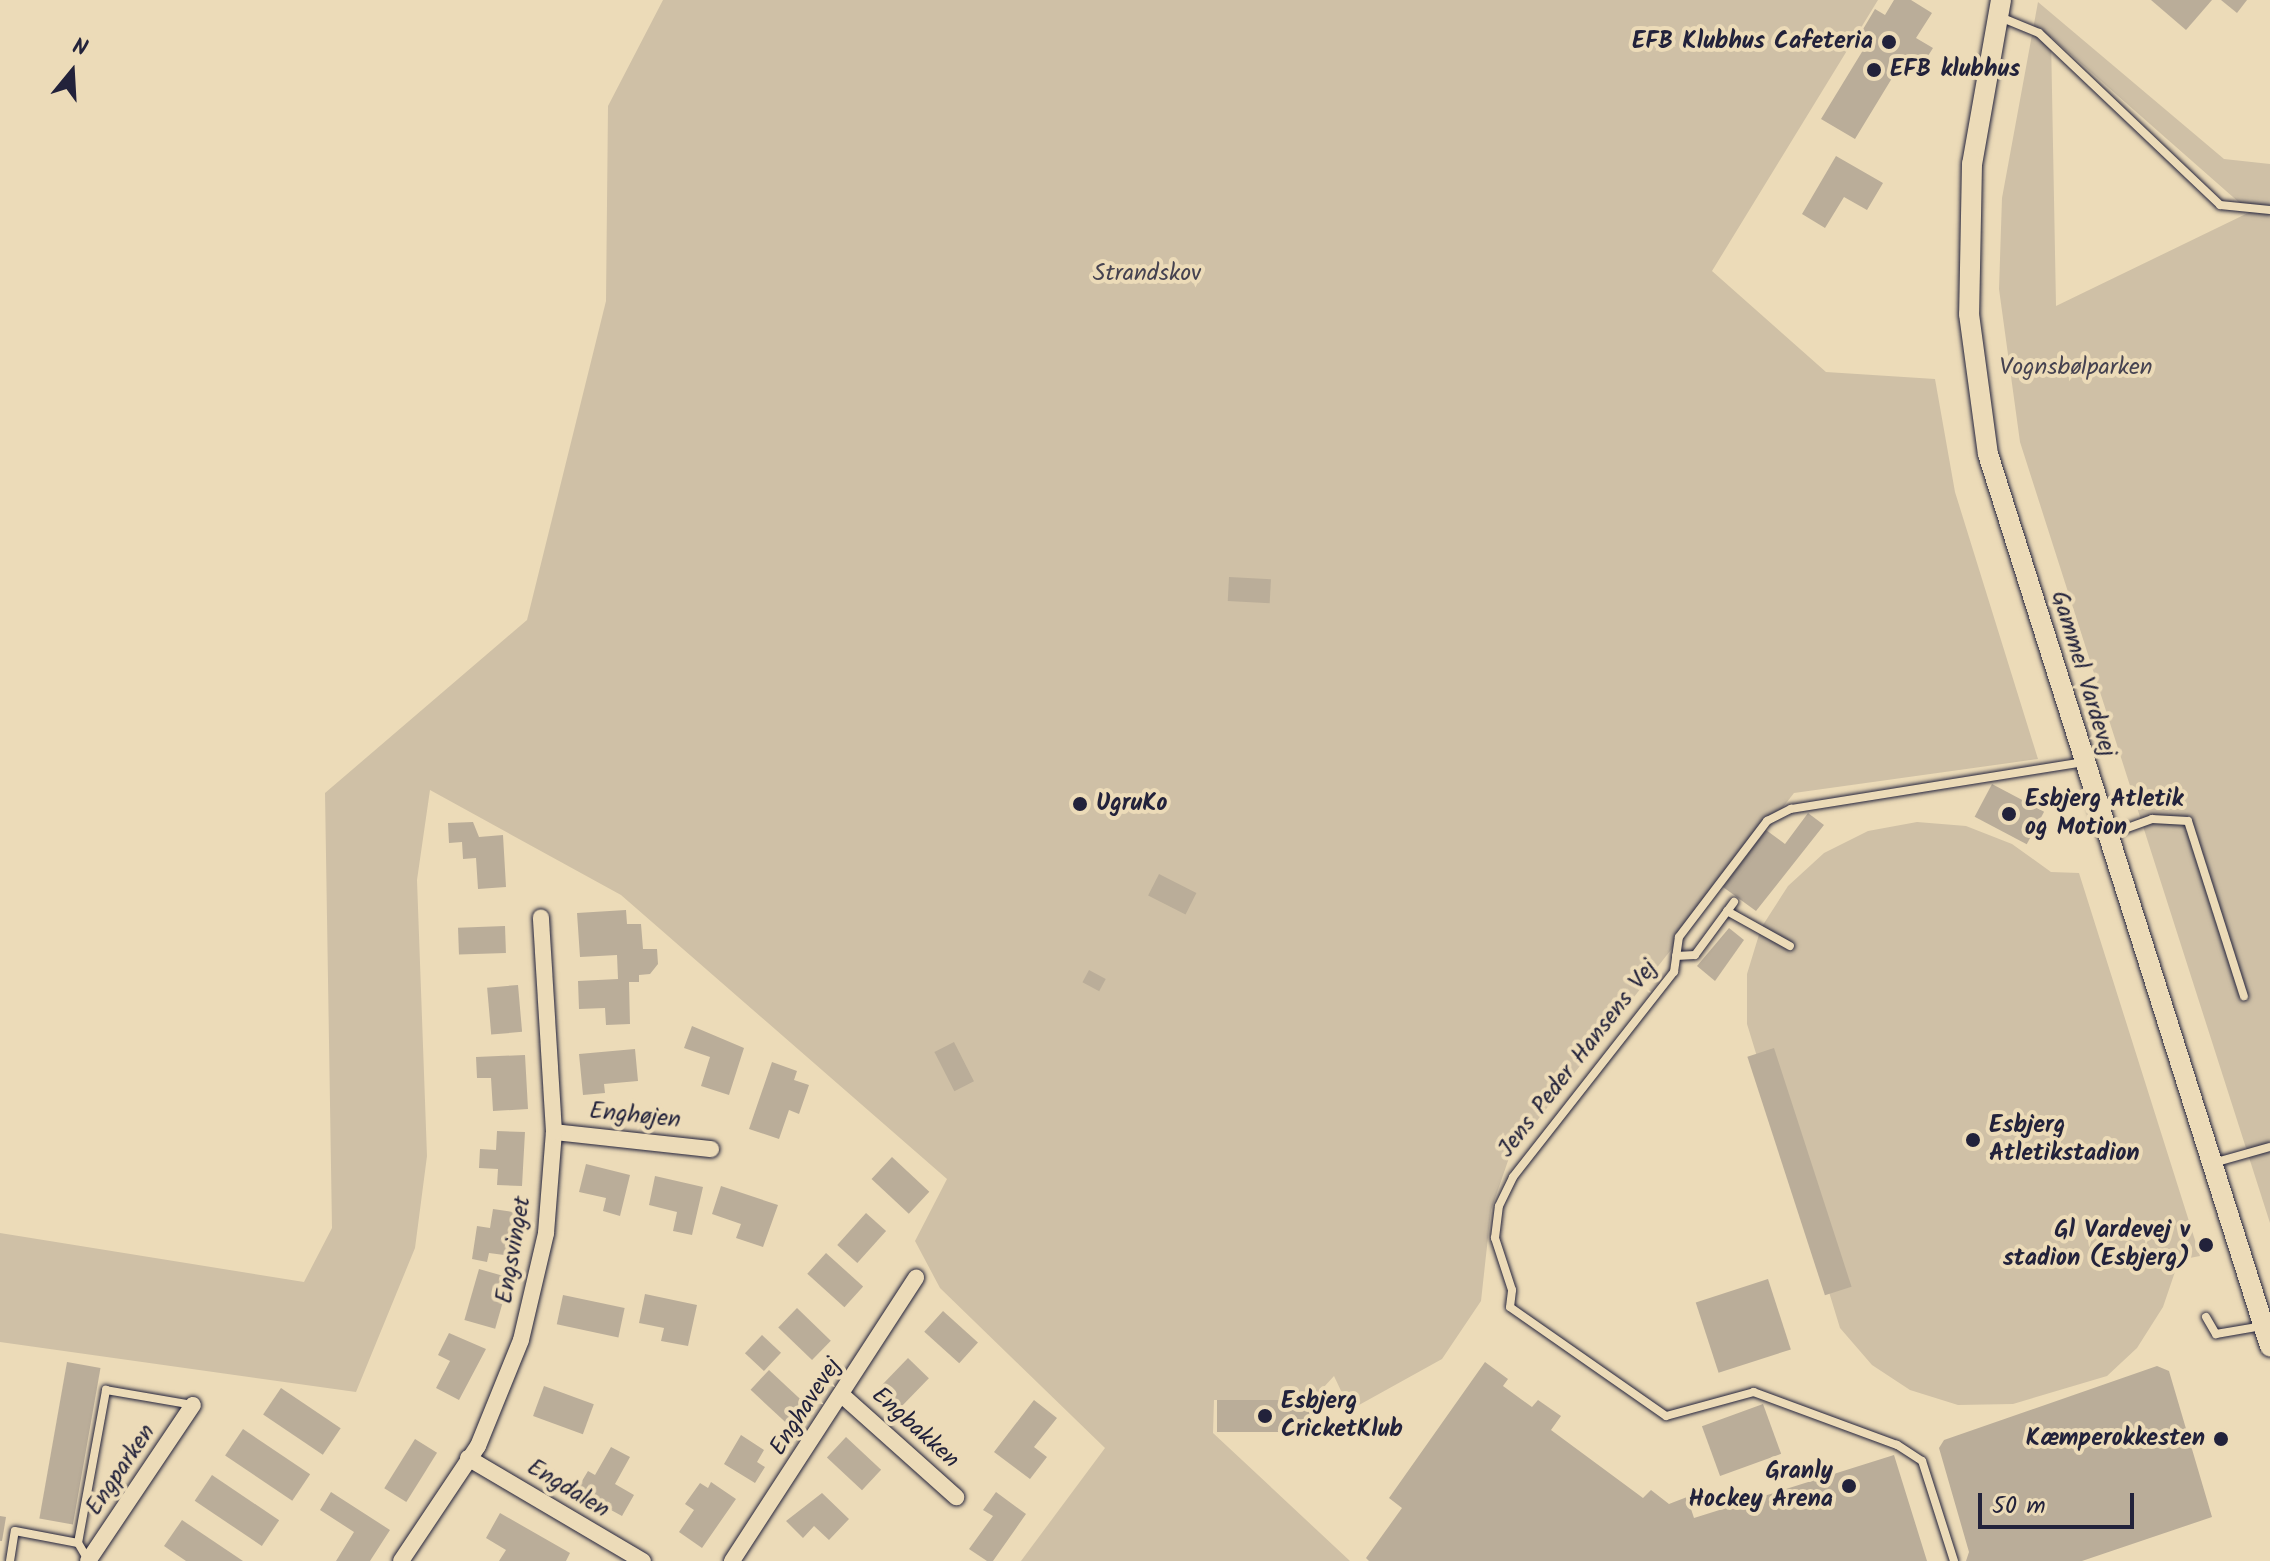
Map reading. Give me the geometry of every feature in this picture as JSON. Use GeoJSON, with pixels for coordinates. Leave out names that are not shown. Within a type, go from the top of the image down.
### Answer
{"type":"FeatureCollection","features":[{"type":"Feature","properties":{"kind":"street","name":"Gammel Vardevej"},"geometry":{"type":"LineString","coordinates":[[1998,8],[1972,164],[1969,314],[1988,454],[2212,1163],[2263,1297],[2263,1325],[2270,1346]]}},
{"type":"Feature","properties":{"kind":"street","name":"Engsvinget"},"geometry":{"type":"LineString","coordinates":[[401,1561],[468,1458],[521,1340],[546,1233],[554,1132],[541,917]]}},
{"type":"Feature","properties":{"kind":"street","name":"Enghøjen"},"geometry":{"type":"LineString","coordinates":[[554,1132],[711,1149]]}},
{"type":"Feature","properties":{"kind":"street","name":"Enghavevej"},"geometry":{"type":"LineString","coordinates":[[732,1561],[843,1396],[916,1278]]}},
{"type":"Feature","properties":{"kind":"street","name":"Engbakken"},"geometry":{"type":"LineString","coordinates":[[843,1396],[956,1497]]}},
{"type":"Feature","properties":{"kind":"street","name":"Engparken"},"geometry":{"type":"LineString","coordinates":[[88,1561],[193,1405]]}},
{"type":"Feature","properties":{"kind":"street","name":"Engdalen"},"geometry":{"type":"LineString","coordinates":[[468,1458],[643,1561]]}},
{"type":"Feature","properties":{"kind":"lane"},"geometry":{"type":"LineString","coordinates":[[1998,8],[2039,33],[2220,205],[2270,210]]}},
{"type":"Feature","properties":{"kind":"lane","name":"Jens Peder Hansens Vej"},"geometry":{"type":"LineString","coordinates":[[1954,1561],[1922,1461],[1897,1445],[1754,1392],[1666,1416],[1510,1307],[1512,1290],[1495,1238],[1499,1206],[1513,1177],[1674,972],[1679,937],[1767,821],[1791,809],[2083,762]]}},
{"type":"Feature","properties":{"kind":"lane"},"geometry":{"type":"LineString","coordinates":[[2108,835],[2152,819],[2188,821],[2244,996]]}},
{"type":"Feature","properties":{"kind":"lane"},"geometry":{"type":"LineString","coordinates":[[1676,956],[1695,955],[1734,902]]}},
{"type":"Feature","properties":{"kind":"lane"},"geometry":{"type":"LineString","coordinates":[[1727,911],[1790,946]]}},
{"type":"Feature","properties":{"kind":"lane"},"geometry":{"type":"LineString","coordinates":[[2212,1163],[2270,1147]]}},
{"type":"Feature","properties":{"kind":"lane"},"geometry":{"type":"LineString","coordinates":[[2206,1317],[2216,1334],[2263,1325]]}},
{"type":"Feature","properties":{"kind":"lane"},"geometry":{"type":"LineString","coordinates":[[88,1561],[78,1543],[106,1390],[193,1405]]}},
{"type":"Feature","properties":{"kind":"lane"},"geometry":{"type":"LineString","coordinates":[[10,1561],[15,1531],[78,1543]]}},
{"type":"Feature","properties":{"kind":"green space","name":"Strandskov"},"geometry":{"type":"Polygon","coordinates":[[[663,0],[1878,0],[1712,271],[1826,372],[1935,379],[1955,492],[2038,759],[1794,793],[1510,1155],[1491,1210],[1481,1301],[1442,1359],[1350,1410],[1334,1376],[1312,1400],[1214,1400],[1213,1433],[1350,1561],[1021,1561],[1105,1448],[940,1288],[915,1241],[947,1179],[621,895],[430,790],[417,880],[427,1156],[415,1248],[356,1392],[0,1342],[0,1233],[304,1282],[332,1228],[325,793],[527,620],[606,301],[608,106],[663,0]]]}},
{"type":"Feature","properties":{"kind":"green space","name":"Vognsbølparken"},"geometry":{"type":"Polygon","coordinates":[[[2038,2],[2224,159],[2270,164],[2270,1223],[2020,442],[1999,289],[2002,198],[2038,2]],[[2051,37],[2056,306],[2250,212],[2051,37]]]}},
{"type":"Feature","properties":{"kind":"green space","name":"Esbjerg Atletikstadion"},"geometry":{"type":"Polygon","coordinates":[[[1917,822],[1966,826],[2012,844],[2051,872],[2079,873],[2200,1256],[2179,1260],[2163,1307],[2137,1348],[2107,1376],[2013,1404],[1958,1405],[1910,1390],[1872,1365],[1840,1328],[1747,1024],[1747,974],[1761,928],[1788,886],[1824,853],[1868,831],[1917,822]]]}},
{"type":"Feature","properties":{"kind":"building","name":"EFB klubhus"},"geometry":{"type":"Polygon","coordinates":[[[1894,0],[1911,0],[1932,13],[1916,38],[1933,48],[1916,75],[1900,65],[1855,139],[1821,119],[1868,42],[1859,36],[1875,9],[1885,15],[1894,0]]]}},
{"type":"Feature","properties":{"kind":"building"},"geometry":{"type":"Polygon","coordinates":[[[2151,0],[2212,0],[2186,30],[2151,0]]]}},
{"type":"Feature","properties":{"kind":"building"},"geometry":{"type":"Polygon","coordinates":[[[2221,0],[2247,0],[2237,13],[2221,0]]]}},
{"type":"Feature","properties":{"kind":"building"},"geometry":{"type":"Polygon","coordinates":[[[1836,156],[1883,183],[1867,210],[1844,197],[1825,228],[1802,214],[1836,156]]]}},
{"type":"Feature","properties":{"kind":"building"},"geometry":{"type":"Polygon","coordinates":[[[1229,577],[1271,579],[1270,603],[1228,601],[1229,577]]]}},
{"type":"Feature","properties":{"kind":"building","name":"Esbjerg Atletik og Motion"},"geometry":{"type":"Polygon","coordinates":[[[1992,784],[2044,812],[2027,844],[1975,817],[1992,784]]]}},
{"type":"Feature","properties":{"kind":"building","name":"UgruKo"},"geometry":{"type":"Polygon","coordinates":[[[1079,793],[1091,803],[1081,816],[1069,805],[1079,793]]]}},
{"type":"Feature","properties":{"kind":"building"},"geometry":{"type":"Polygon","coordinates":[[[1808,813],[1824,825],[1756,911],[1723,887],[1766,830],[1785,844],[1808,813]]]}},
{"type":"Feature","properties":{"kind":"building"},"geometry":{"type":"Polygon","coordinates":[[[473,822],[479,837],[503,835],[506,887],[478,889],[476,858],[463,859],[462,842],[449,843],[448,823],[473,822]]]}},
{"type":"Feature","properties":{"kind":"building"},"geometry":{"type":"Polygon","coordinates":[[[1159,874],[1196,893],[1186,914],[1148,895],[1159,874]]]}},
{"type":"Feature","properties":{"kind":"building"},"geometry":{"type":"Polygon","coordinates":[[[626,910],[627,924],[641,924],[643,949],[657,949],[658,964],[650,974],[639,975],[639,982],[629,982],[630,1024],[606,1025],[605,1008],[579,1009],[578,981],[618,979],[617,955],[580,957],[577,913],[626,910]]]}},
{"type":"Feature","properties":{"kind":"building"},"geometry":{"type":"Polygon","coordinates":[[[505,926],[506,953],[459,955],[458,928],[505,926]]]}},
{"type":"Feature","properties":{"kind":"building"},"geometry":{"type":"Polygon","coordinates":[[[1729,928],[1744,940],[1715,981],[1697,966],[1729,928]]]}},
{"type":"Feature","properties":{"kind":"building"},"geometry":{"type":"Polygon","coordinates":[[[1089,970],[1106,979],[1099,991],[1082,982],[1089,970]]]}},
{"type":"Feature","properties":{"kind":"building"},"geometry":{"type":"Polygon","coordinates":[[[518,985],[522,1032],[491,1035],[487,988],[518,985]]]}},
{"type":"Feature","properties":{"kind":"building"},"geometry":{"type":"Polygon","coordinates":[[[692,1026],[744,1048],[729,1095],[701,1086],[710,1057],[684,1048],[692,1026]]]}},
{"type":"Feature","properties":{"kind":"building"},"geometry":{"type":"Polygon","coordinates":[[[954,1042],[974,1081],[954,1091],[934,1052],[954,1042]]]}},
{"type":"Feature","properties":{"kind":"building"},"geometry":{"type":"Polygon","coordinates":[[[1774,1048],[1852,1287],[1825,1295],[1747,1057],[1774,1048]]]}},
{"type":"Feature","properties":{"kind":"building"},"geometry":{"type":"Polygon","coordinates":[[[635,1049],[638,1081],[604,1084],[605,1093],[583,1095],[579,1054],[635,1049]]]}},
{"type":"Feature","properties":{"kind":"building"},"geometry":{"type":"Polygon","coordinates":[[[525,1055],[528,1109],[493,1111],[491,1078],[477,1078],[476,1057],[525,1055]]]}},
{"type":"Feature","properties":{"kind":"building"},"geometry":{"type":"Polygon","coordinates":[[[772,1062],[797,1071],[794,1080],[809,1085],[799,1114],[789,1110],[779,1139],[749,1129],[772,1062]]]}},
{"type":"Feature","properties":{"kind":"building"},"geometry":{"type":"Polygon","coordinates":[[[497,1131],[525,1132],[522,1186],[497,1185],[498,1169],[479,1168],[480,1149],[496,1150],[497,1131]]]}},
{"type":"Feature","properties":{"kind":"building"},"geometry":{"type":"Polygon","coordinates":[[[892,1157],[929,1192],[909,1214],[872,1179],[892,1157]]]}},
{"type":"Feature","properties":{"kind":"building"},"geometry":{"type":"Polygon","coordinates":[[[586,1164],[630,1175],[620,1216],[603,1211],[606,1198],[579,1192],[586,1164]]]}},
{"type":"Feature","properties":{"kind":"building"},"geometry":{"type":"Polygon","coordinates":[[[655,1176],[703,1187],[692,1235],[673,1231],[677,1212],[649,1205],[655,1176]]]}},
{"type":"Feature","properties":{"kind":"building"},"geometry":{"type":"Polygon","coordinates":[[[721,1186],[778,1205],[763,1247],[736,1238],[741,1224],[712,1214],[721,1186]]]}},
{"type":"Feature","properties":{"kind":"building"},"geometry":{"type":"Polygon","coordinates":[[[493,1209],[519,1213],[513,1256],[489,1253],[487,1262],[472,1259],[477,1226],[490,1228],[493,1209]]]}},
{"type":"Feature","properties":{"kind":"building"},"geometry":{"type":"Polygon","coordinates":[[[866,1213],[886,1231],[857,1263],[837,1245],[866,1213]]]}},
{"type":"Feature","properties":{"kind":"building"},"geometry":{"type":"Polygon","coordinates":[[[826,1253],[863,1286],[844,1307],[807,1274],[826,1253]]]}},
{"type":"Feature","properties":{"kind":"building"},"geometry":{"type":"Polygon","coordinates":[[[479,1269],[510,1278],[495,1329],[464,1320],[479,1269]]]}},
{"type":"Feature","properties":{"kind":"building"},"geometry":{"type":"Polygon","coordinates":[[[1768,1279],[1791,1349],[1719,1373],[1696,1302],[1768,1279]]]}},
{"type":"Feature","properties":{"kind":"building"},"geometry":{"type":"Polygon","coordinates":[[[645,1294],[697,1305],[688,1346],[661,1341],[664,1328],[639,1323],[645,1294]]]}},
{"type":"Feature","properties":{"kind":"building"},"geometry":{"type":"Polygon","coordinates":[[[563,1295],[625,1308],[618,1337],[557,1324],[563,1295]]]}},
{"type":"Feature","properties":{"kind":"building"},"geometry":{"type":"Polygon","coordinates":[[[797,1308],[831,1341],[812,1360],[778,1327],[797,1308]]]}},
{"type":"Feature","properties":{"kind":"building"},"geometry":{"type":"Polygon","coordinates":[[[943,1311],[978,1342],[959,1363],[924,1332],[943,1311]]]}},
{"type":"Feature","properties":{"kind":"building"},"geometry":{"type":"Polygon","coordinates":[[[449,1333],[486,1349],[459,1400],[436,1388],[450,1361],[438,1355],[449,1333]]]}},
{"type":"Feature","properties":{"kind":"building"},"geometry":{"type":"Polygon","coordinates":[[[762,1335],[781,1353],[764,1371],[745,1353],[762,1335]]]}},
{"type":"Feature","properties":{"kind":"building"},"geometry":{"type":"Polygon","coordinates":[[[908,1358],[929,1378],[894,1414],[873,1394],[908,1358]]]}},
{"type":"Feature","properties":{"kind":"building"},"geometry":{"type":"Polygon","coordinates":[[[67,1362],[100,1368],[73,1524],[39,1519],[67,1362]]]}},
{"type":"Feature","properties":{"kind":"building"},"geometry":{"type":"Polygon","coordinates":[[[1485,1362],[1508,1379],[1503,1386],[1532,1407],[1538,1400],[1561,1416],[1551,1430],[1643,1498],[1651,1490],[1669,1504],[1687,1497],[1694,1518],[1894,1455],[1927,1561],[1369,1561],[1366,1558],[1402,1508],[1389,1498],[1485,1362]]]}},
{"type":"Feature","properties":{"kind":"building"},"geometry":{"type":"Polygon","coordinates":[[[2157,1366],[2169,1371],[2212,1517],[2082,1561],[1966,1561],[1969,1552],[1939,1448],[1944,1440],[2157,1366]]]}},
{"type":"Feature","properties":{"kind":"building"},"geometry":{"type":"Polygon","coordinates":[[[769,1370],[806,1404],[787,1424],[751,1390],[769,1370]]]}},
{"type":"Feature","properties":{"kind":"building"},"geometry":{"type":"Polygon","coordinates":[[[544,1386],[594,1404],[583,1434],[533,1416],[544,1386]]]}},
{"type":"Feature","properties":{"kind":"building"},"geometry":{"type":"Polygon","coordinates":[[[281,1388],[341,1428],[323,1455],[263,1415],[281,1388]]]}},
{"type":"Feature","properties":{"kind":"building"},"geometry":{"type":"Polygon","coordinates":[[[1034,1400],[1057,1418],[1034,1447],[1047,1457],[1030,1479],[994,1452],[1034,1400]]]}},
{"type":"Feature","properties":{"kind":"building","name":"Esbjerg CricketKlub"},"geometry":{"type":"Polygon","coordinates":[[[1217,1400],[1312,1400],[1312,1432],[1217,1432],[1217,1400]]]}},
{"type":"Feature","properties":{"kind":"building"},"geometry":{"type":"Polygon","coordinates":[[[1763,1404],[1781,1454],[1720,1476],[1702,1426],[1763,1404]]]}},
{"type":"Feature","properties":{"kind":"building"},"geometry":{"type":"Polygon","coordinates":[[[243,1429],[310,1474],[292,1501],[225,1456],[243,1429]]]}},
{"type":"Feature","properties":{"kind":"building"},"geometry":{"type":"Polygon","coordinates":[[[741,1435],[764,1450],[757,1462],[765,1467],[755,1483],[724,1464],[741,1435]]]}},
{"type":"Feature","properties":{"kind":"building"},"geometry":{"type":"Polygon","coordinates":[[[846,1437],[881,1470],[862,1490],[827,1457],[846,1437]]]}},
{"type":"Feature","properties":{"kind":"building"},"geometry":{"type":"Polygon","coordinates":[[[415,1439],[437,1453],[406,1502],[384,1488],[415,1439]]]}},
{"type":"Feature","properties":{"kind":"building"},"geometry":{"type":"Polygon","coordinates":[[[611,1447],[630,1457],[615,1484],[634,1495],[622,1516],[576,1491],[588,1471],[595,1475],[611,1447]]]}},
{"type":"Feature","properties":{"kind":"building"},"geometry":{"type":"Polygon","coordinates":[[[212,1475],[279,1520],[262,1546],[195,1501],[212,1475]]]}},
{"type":"Feature","properties":{"kind":"building"},"geometry":{"type":"Polygon","coordinates":[[[711,1482],[736,1499],[702,1548],[679,1532],[694,1510],[685,1504],[700,1483],[708,1488],[711,1482]]]}},
{"type":"Feature","properties":{"kind":"building"},"geometry":{"type":"Polygon","coordinates":[[[331,1492],[390,1530],[370,1561],[336,1561],[354,1532],[320,1510],[331,1492]]]}},
{"type":"Feature","properties":{"kind":"building"},"geometry":{"type":"Polygon","coordinates":[[[996,1492],[1026,1514],[993,1561],[987,1561],[969,1549],[993,1516],[983,1510],[996,1492]]]}},
{"type":"Feature","properties":{"kind":"building"},"geometry":{"type":"Polygon","coordinates":[[[822,1493],[849,1519],[829,1540],[814,1526],[803,1538],[786,1521],[822,1493]]]}},
{"type":"Feature","properties":{"kind":"building"},"geometry":{"type":"Polygon","coordinates":[[[500,1513],[570,1553],[566,1561],[499,1561],[506,1550],[486,1538],[500,1513]]]}},
{"type":"Feature","properties":{"kind":"building"},"geometry":{"type":"Polygon","coordinates":[[[0,1516],[6,1517],[2,1541],[0,1541],[0,1516]]]}},
{"type":"Feature","properties":{"kind":"building"},"geometry":{"type":"Polygon","coordinates":[[[182,1520],[243,1561],[186,1561],[164,1546],[182,1520]]]}},
{"type":"Feature","properties":{"kind":"place","name":"EFB Klubhus Cafeteria"},"geometry":{"type":"Point","coordinates":[1889,42]}},
{"type":"Feature","properties":{"kind":"place","name":"EFB klubhus"},"geometry":{"type":"Point","coordinates":[1874,70]}},
{"type":"Feature","properties":{"kind":"place","name":"UgruKo"},"geometry":{"type":"Point","coordinates":[1080,804]}},
{"type":"Feature","properties":{"kind":"place","name":"Esbjerg Atletik og Motion"},"geometry":{"type":"Point","coordinates":[2009,814]}},
{"type":"Feature","properties":{"kind":"place","name":"Esbjerg Atletikstadion"},"geometry":{"type":"Point","coordinates":[1973,1140]}},
{"type":"Feature","properties":{"kind":"place","name":"Gl Vardevej v stadion (Esbjerg)"},"geometry":{"type":"Point","coordinates":[2206,1245]}},
{"type":"Feature","properties":{"kind":"place","name":"Esbjerg CricketKlub"},"geometry":{"type":"Point","coordinates":[1265,1416]}},
{"type":"Feature","properties":{"kind":"place","name":"Kæmperokkesten"},"geometry":{"type":"Point","coordinates":[2221,1439]}},
{"type":"Feature","properties":{"kind":"place","name":"Granly Hockey Arena"},"geometry":{"type":"Point","coordinates":[1849,1486]}}]}
